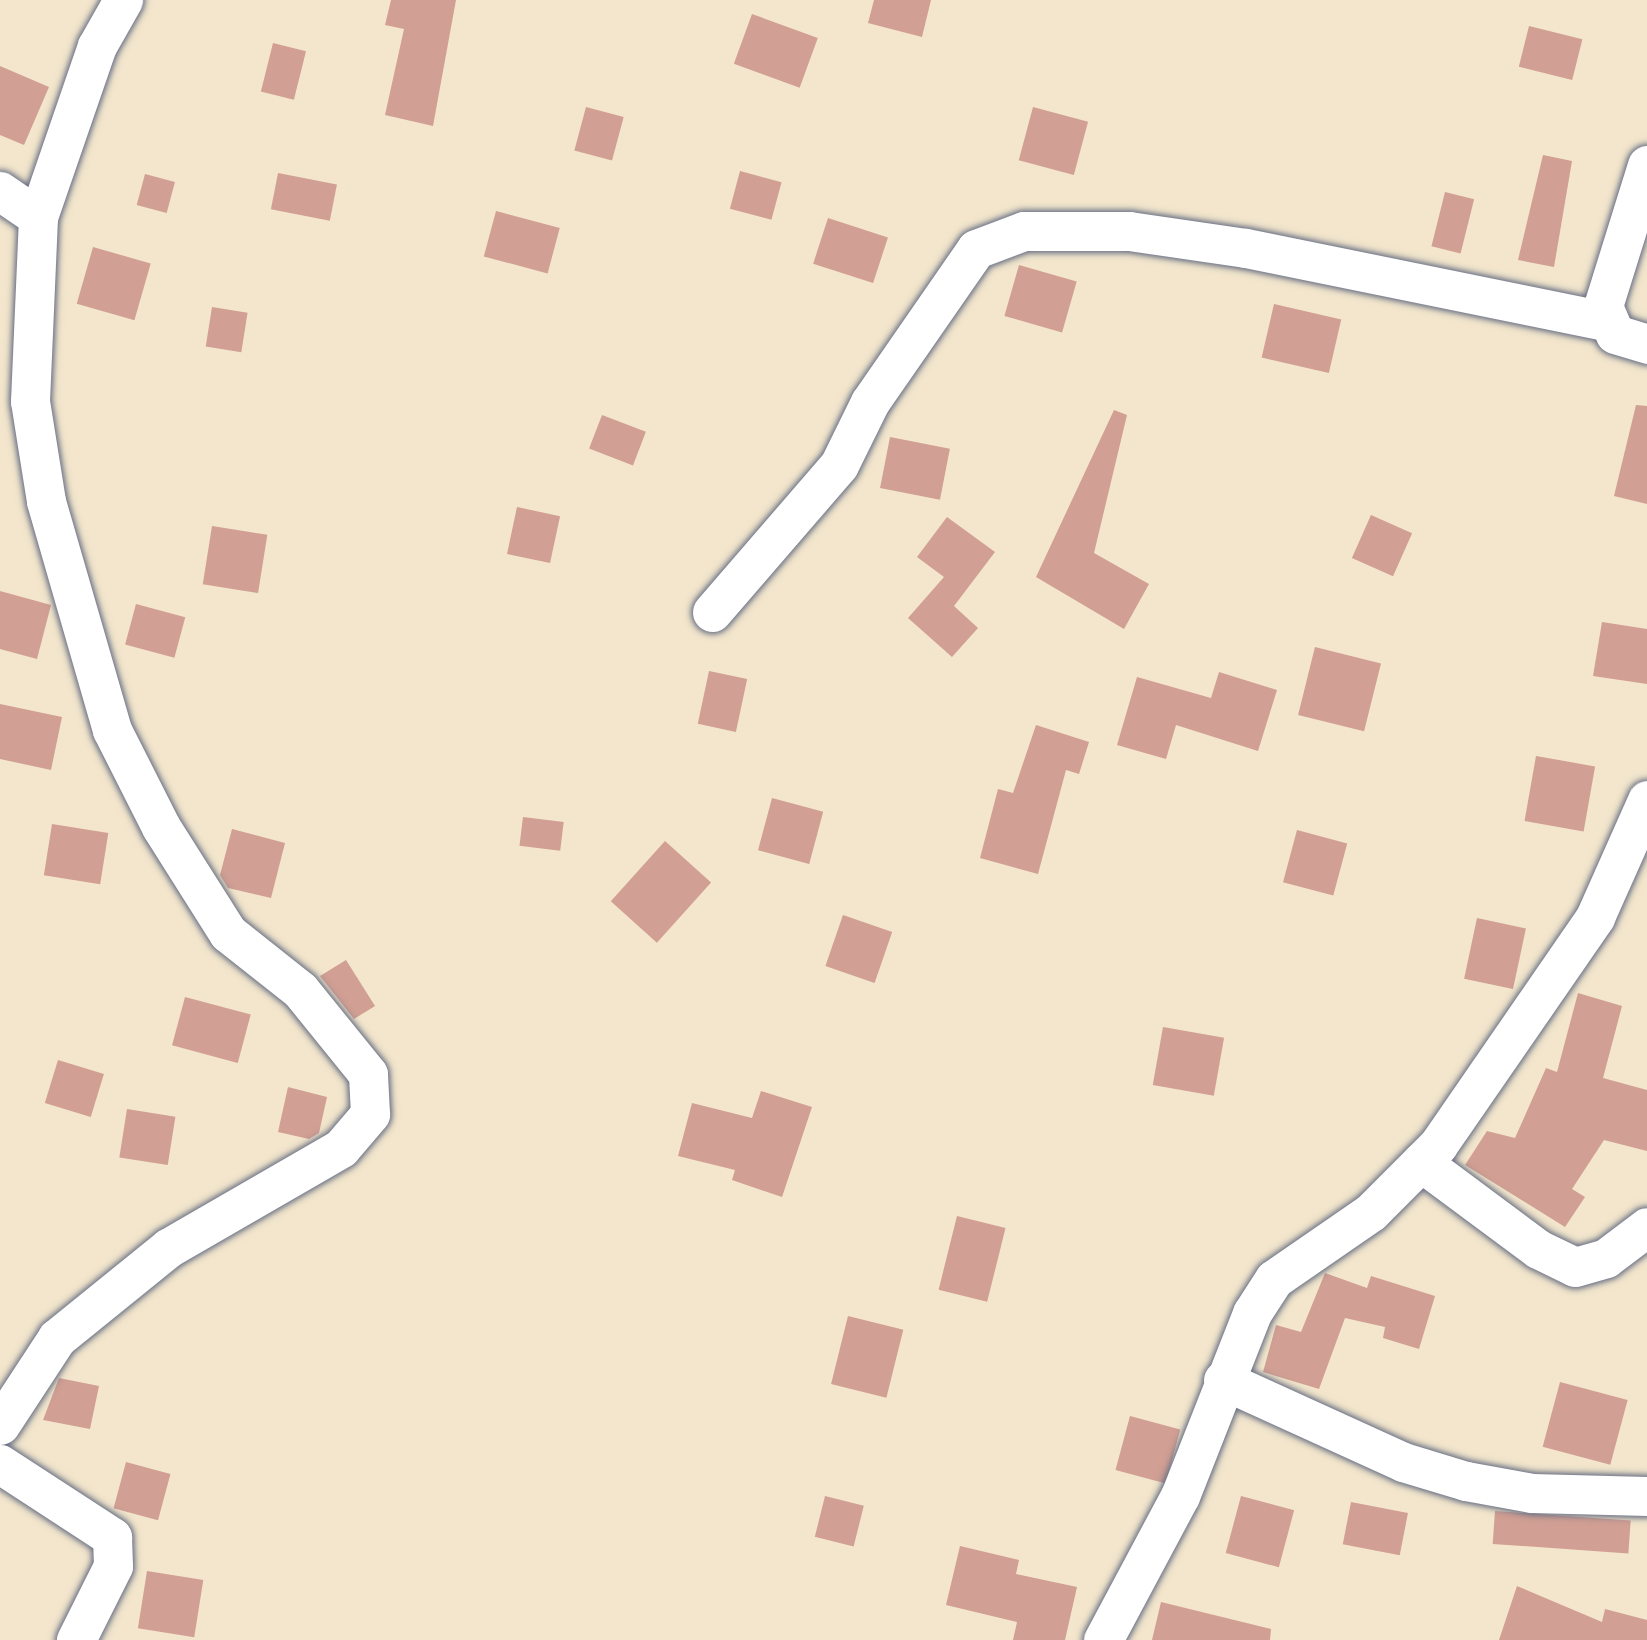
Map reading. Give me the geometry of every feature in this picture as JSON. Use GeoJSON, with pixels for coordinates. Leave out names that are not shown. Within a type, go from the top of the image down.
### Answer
{"type":"FeatureCollection","features":[{"type":"Feature","properties":{"kind":"street"},"geometry":{"type":"LineString","coordinates":[[0,1425],[57,1338],[168,1248],[340,1148],[370,1114],[368,1075],[300,990],[228,933],[203,900],[112,730],[46,500],[30,401],[38,217],[97,46],[123,0]]}},
{"type":"Feature","properties":{"kind":"street"},"geometry":{"type":"LineString","coordinates":[[1604,321],[1647,166]]}},
{"type":"Feature","properties":{"kind":"street"},"geometry":{"type":"LineString","coordinates":[[0,191],[38,217]]}},
{"type":"Feature","properties":{"kind":"street"},"geometry":{"type":"LineString","coordinates":[[712,612],[839,465],[870,403],[976,248],[1024,231],[1129,231],[1246,248],[1604,321],[1615,334],[1647,344]]}},
{"type":"Feature","properties":{"kind":"street"},"geometry":{"type":"LineString","coordinates":[[1102,1640],[1180,1496],[1223,1380],[1274,1280],[1371,1212],[1421,1162],[1595,917],[1646,804]]}},
{"type":"Feature","properties":{"kind":"street"},"geometry":{"type":"LineString","coordinates":[[1421,1162],[1575,1267],[1606,1258],[1647,1227]]}},
{"type":"Feature","properties":{"kind":"street"},"geometry":{"type":"LineString","coordinates":[[1223,1380],[1403,1462],[1466,1481],[1532,1493],[1647,1496]]}},
{"type":"Feature","properties":{"kind":"street"},"geometry":{"type":"LineString","coordinates":[[0,1465],[112,1537],[113,1566],[76,1640]]}},
{"type":"Feature","properties":{"kind":"building"},"geometry":{"type":"Polygon","coordinates":[[[391,0],[456,0],[433,126],[385,115],[404,29],[385,25],[391,0]]]}},
{"type":"Feature","properties":{"kind":"building"},"geometry":{"type":"Polygon","coordinates":[[[874,0],[931,0],[922,37],[868,23],[874,0]]]}},
{"type":"Feature","properties":{"kind":"building"},"geometry":{"type":"Polygon","coordinates":[[[752,14],[818,38],[800,88],[734,64],[752,14]]]}},
{"type":"Feature","properties":{"kind":"building"},"geometry":{"type":"Polygon","coordinates":[[[1529,26],[1582,39],[1572,80],[1519,67],[1529,26]]]}},
{"type":"Feature","properties":{"kind":"building"},"geometry":{"type":"Polygon","coordinates":[[[273,43],[306,51],[294,100],[261,92],[273,43]]]}},
{"type":"Feature","properties":{"kind":"building"},"geometry":{"type":"Polygon","coordinates":[[[0,66],[49,87],[24,145],[0,135],[0,66]]]}},
{"type":"Feature","properties":{"kind":"building"},"geometry":{"type":"Polygon","coordinates":[[[586,107],[624,117],[612,161],[574,150],[586,107]]]}},
{"type":"Feature","properties":{"kind":"building"},"geometry":{"type":"Polygon","coordinates":[[[1033,107],[1088,122],[1074,175],[1019,160],[1033,107]]]}},
{"type":"Feature","properties":{"kind":"building"},"geometry":{"type":"Polygon","coordinates":[[[1543,155],[1572,161],[1554,267],[1518,260],[1543,155]]]}},
{"type":"Feature","properties":{"kind":"building"},"geometry":{"type":"Polygon","coordinates":[[[740,171],[782,182],[771,220],[730,209],[740,171]]]}},
{"type":"Feature","properties":{"kind":"building"},"geometry":{"type":"Polygon","coordinates":[[[278,173],[337,184],[330,221],[271,209],[278,173]]]}},
{"type":"Feature","properties":{"kind":"building"},"geometry":{"type":"Polygon","coordinates":[[[145,174],[175,182],[167,213],[137,205],[145,174]]]}},
{"type":"Feature","properties":{"kind":"building"},"geometry":{"type":"Polygon","coordinates":[[[1445,192],[1474,199],[1461,254],[1431,246],[1445,192]]]}},
{"type":"Feature","properties":{"kind":"building"},"geometry":{"type":"Polygon","coordinates":[[[496,211],[560,228],[548,273],[484,256],[496,211]]]}},
{"type":"Feature","properties":{"kind":"building"},"geometry":{"type":"Polygon","coordinates":[[[828,218],[888,237],[873,283],[813,264],[828,218]]]}},
{"type":"Feature","properties":{"kind":"building"},"geometry":{"type":"Polygon","coordinates":[[[93,247],[151,264],[134,320],[77,304],[93,247]]]}},
{"type":"Feature","properties":{"kind":"building"},"geometry":{"type":"Polygon","coordinates":[[[1019,265],[1077,282],[1062,332],[1004,316],[1019,265]]]}},
{"type":"Feature","properties":{"kind":"building"},"geometry":{"type":"Polygon","coordinates":[[[1274,304],[1341,320],[1329,373],[1262,358],[1274,304]]]}},
{"type":"Feature","properties":{"kind":"building"},"geometry":{"type":"Polygon","coordinates":[[[212,307],[248,313],[241,352],[206,347],[212,307]]]}},
{"type":"Feature","properties":{"kind":"building"},"geometry":{"type":"Polygon","coordinates":[[[1636,405],[1647,406],[1647,504],[1614,496],[1636,405]]]}},
{"type":"Feature","properties":{"kind":"building"},"geometry":{"type":"Polygon","coordinates":[[[1114,410],[1127,415],[1094,553],[1149,584],[1124,629],[1036,577],[1114,410]]]}},
{"type":"Feature","properties":{"kind":"building"},"geometry":{"type":"Polygon","coordinates":[[[602,415],[646,432],[633,465],[589,449],[602,415]]]}},
{"type":"Feature","properties":{"kind":"building"},"geometry":{"type":"Polygon","coordinates":[[[890,437],[950,449],[940,500],[880,488],[890,437]]]}},
{"type":"Feature","properties":{"kind":"building"},"geometry":{"type":"Polygon","coordinates":[[[517,507],[560,516],[550,563],[507,554],[517,507]]]}},
{"type":"Feature","properties":{"kind":"building"},"geometry":{"type":"Polygon","coordinates":[[[1371,515],[1412,533],[1393,576],[1352,558],[1371,515]]]}},
{"type":"Feature","properties":{"kind":"building"},"geometry":{"type":"Polygon","coordinates":[[[947,517],[995,552],[954,606],[978,628],[952,657],[908,618],[944,577],[917,557],[947,517]]]}},
{"type":"Feature","properties":{"kind":"building"},"geometry":{"type":"Polygon","coordinates":[[[212,526],[267,535],[258,593],[203,584],[212,526]]]}},
{"type":"Feature","properties":{"kind":"building"},"geometry":{"type":"Polygon","coordinates":[[[0,591],[51,605],[37,659],[0,649],[0,591]]]}},
{"type":"Feature","properties":{"kind":"building"},"geometry":{"type":"Polygon","coordinates":[[[136,604],[185,617],[174,658],[125,645],[136,604]]]}},
{"type":"Feature","properties":{"kind":"building"},"geometry":{"type":"Polygon","coordinates":[[[1602,622],[1647,629],[1647,684],[1593,676],[1602,622]]]}},
{"type":"Feature","properties":{"kind":"building"},"geometry":{"type":"Polygon","coordinates":[[[1315,647],[1381,663],[1364,731],[1298,715],[1315,647]]]}},
{"type":"Feature","properties":{"kind":"building"},"geometry":{"type":"Polygon","coordinates":[[[709,671],[747,679],[736,732],[698,724],[709,671]]]}},
{"type":"Feature","properties":{"kind":"building"},"geometry":{"type":"Polygon","coordinates":[[[1219,672],[1277,690],[1258,751],[1176,725],[1166,759],[1117,745],[1137,677],[1211,698],[1219,672]]]}},
{"type":"Feature","properties":{"kind":"building"},"geometry":{"type":"Polygon","coordinates":[[[0,704],[62,717],[51,770],[0,759],[0,704]]]}},
{"type":"Feature","properties":{"kind":"building"},"geometry":{"type":"Polygon","coordinates":[[[1036,725],[1089,742],[1079,774],[1066,770],[1038,874],[980,858],[998,789],[1013,793],[1036,725]]]}},
{"type":"Feature","properties":{"kind":"building"},"geometry":{"type":"Polygon","coordinates":[[[1536,756],[1595,766],[1584,831],[1525,821],[1536,756]]]}},
{"type":"Feature","properties":{"kind":"building"},"geometry":{"type":"Polygon","coordinates":[[[772,798],[823,812],[809,864],[758,850],[772,798]]]}},
{"type":"Feature","properties":{"kind":"building"},"geometry":{"type":"Polygon","coordinates":[[[523,817],[564,822],[560,851],[519,846],[523,817]]]}},
{"type":"Feature","properties":{"kind":"building"},"geometry":{"type":"Polygon","coordinates":[[[52,824],[108,833],[100,884],[44,875],[52,824]]]}},
{"type":"Feature","properties":{"kind":"building"},"geometry":{"type":"Polygon","coordinates":[[[232,829],[285,843],[271,898],[228,888],[220,875],[232,829]]]}},
{"type":"Feature","properties":{"kind":"building"},"geometry":{"type":"Polygon","coordinates":[[[1297,830],[1347,843],[1333,896],[1283,882],[1297,830]]]}},
{"type":"Feature","properties":{"kind":"building"},"geometry":{"type":"Polygon","coordinates":[[[665,841],[711,882],[657,943],[611,901],[665,841]]]}},
{"type":"Feature","properties":{"kind":"building"},"geometry":{"type":"Polygon","coordinates":[[[843,915],[892,932],[875,983],[825,966],[843,915]]]}},
{"type":"Feature","properties":{"kind":"building"},"geometry":{"type":"Polygon","coordinates":[[[1477,918],[1526,928],[1513,989],[1464,979],[1477,918]]]}},
{"type":"Feature","properties":{"kind":"building"},"geometry":{"type":"Polygon","coordinates":[[[346,960],[375,1006],[354,1019],[320,976],[346,960]]]}},
{"type":"Feature","properties":{"kind":"building"},"geometry":{"type":"Polygon","coordinates":[[[1578,993],[1622,1006],[1603,1078],[1647,1090],[1647,1151],[1604,1140],[1572,1189],[1585,1197],[1565,1227],[1465,1165],[1487,1131],[1515,1138],[1546,1068],[1557,1072],[1578,993]]]}},
{"type":"Feature","properties":{"kind":"building"},"geometry":{"type":"Polygon","coordinates":[[[185,997],[251,1015],[238,1063],[172,1045],[185,997]]]}},
{"type":"Feature","properties":{"kind":"building"},"geometry":{"type":"Polygon","coordinates":[[[1163,1027],[1224,1038],[1214,1096],[1153,1085],[1163,1027]]]}},
{"type":"Feature","properties":{"kind":"building"},"geometry":{"type":"Polygon","coordinates":[[[58,1060],[104,1074],[91,1117],[45,1103],[58,1060]]]}},
{"type":"Feature","properties":{"kind":"building"},"geometry":{"type":"Polygon","coordinates":[[[288,1087],[327,1097],[319,1133],[309,1139],[278,1132],[288,1087]]]}},
{"type":"Feature","properties":{"kind":"building"},"geometry":{"type":"Polygon","coordinates":[[[761,1091],[812,1107],[782,1197],[732,1180],[735,1170],[678,1156],[692,1103],[752,1118],[761,1091]]]}},
{"type":"Feature","properties":{"kind":"building"},"geometry":{"type":"Polygon","coordinates":[[[127,1109],[175,1117],[168,1165],[119,1157],[127,1109]]]}},
{"type":"Feature","properties":{"kind":"building"},"geometry":{"type":"Polygon","coordinates":[[[957,1216],[1006,1228],[987,1302],[939,1290],[957,1216]]]}},
{"type":"Feature","properties":{"kind":"building"},"geometry":{"type":"Polygon","coordinates":[[[1325,1273],[1367,1288],[1371,1276],[1435,1296],[1419,1349],[1383,1338],[1385,1327],[1345,1318],[1319,1389],[1263,1372],[1276,1325],[1301,1332],[1325,1273]]]}},
{"type":"Feature","properties":{"kind":"building"},"geometry":{"type":"Polygon","coordinates":[[[848,1316],[903,1330],[886,1398],[831,1384],[848,1316]]]}},
{"type":"Feature","properties":{"kind":"building"},"geometry":{"type":"Polygon","coordinates":[[[59,1378],[99,1386],[90,1429],[43,1420],[59,1378]]]}},
{"type":"Feature","properties":{"kind":"building"},"geometry":{"type":"Polygon","coordinates":[[[1560,1382],[1628,1400],[1610,1465],[1543,1447],[1560,1382]]]}},
{"type":"Feature","properties":{"kind":"building"},"geometry":{"type":"Polygon","coordinates":[[[1130,1416],[1180,1429],[1166,1484],[1116,1470],[1130,1416]]]}},
{"type":"Feature","properties":{"kind":"building"},"geometry":{"type":"Polygon","coordinates":[[[126,1462],[170,1474],[158,1520],[114,1508],[126,1462]]]}},
{"type":"Feature","properties":{"kind":"building"},"geometry":{"type":"Polygon","coordinates":[[[825,1496],[864,1506],[854,1546],[815,1537],[825,1496]]]}},
{"type":"Feature","properties":{"kind":"building"},"geometry":{"type":"Polygon","coordinates":[[[1241,1496],[1294,1510],[1279,1567],[1226,1553],[1241,1496]]]}},
{"type":"Feature","properties":{"kind":"building"},"geometry":{"type":"Polygon","coordinates":[[[1351,1502],[1408,1513],[1400,1555],[1343,1544],[1351,1502]]]}},
{"type":"Feature","properties":{"kind":"building"},"geometry":{"type":"Polygon","coordinates":[[[1495,1511],[1631,1520],[1628,1553],[1493,1544],[1495,1511]]]}},
{"type":"Feature","properties":{"kind":"building"},"geometry":{"type":"Polygon","coordinates":[[[960,1546],[1019,1560],[1016,1574],[1077,1587],[1065,1640],[1013,1640],[1017,1622],[946,1605],[960,1546]]]}},
{"type":"Feature","properties":{"kind":"building"},"geometry":{"type":"Polygon","coordinates":[[[147,1571],[203,1580],[194,1637],[138,1628],[147,1571]]]}},
{"type":"Feature","properties":{"kind":"building"},"geometry":{"type":"Polygon","coordinates":[[[1517,1586],[1602,1622],[1605,1609],[1647,1620],[1647,1640],[1499,1640],[1517,1586]]]}},
{"type":"Feature","properties":{"kind":"building"},"geometry":{"type":"Polygon","coordinates":[[[1161,1602],[1271,1629],[1270,1640],[1152,1640],[1161,1602]]]}}]}
